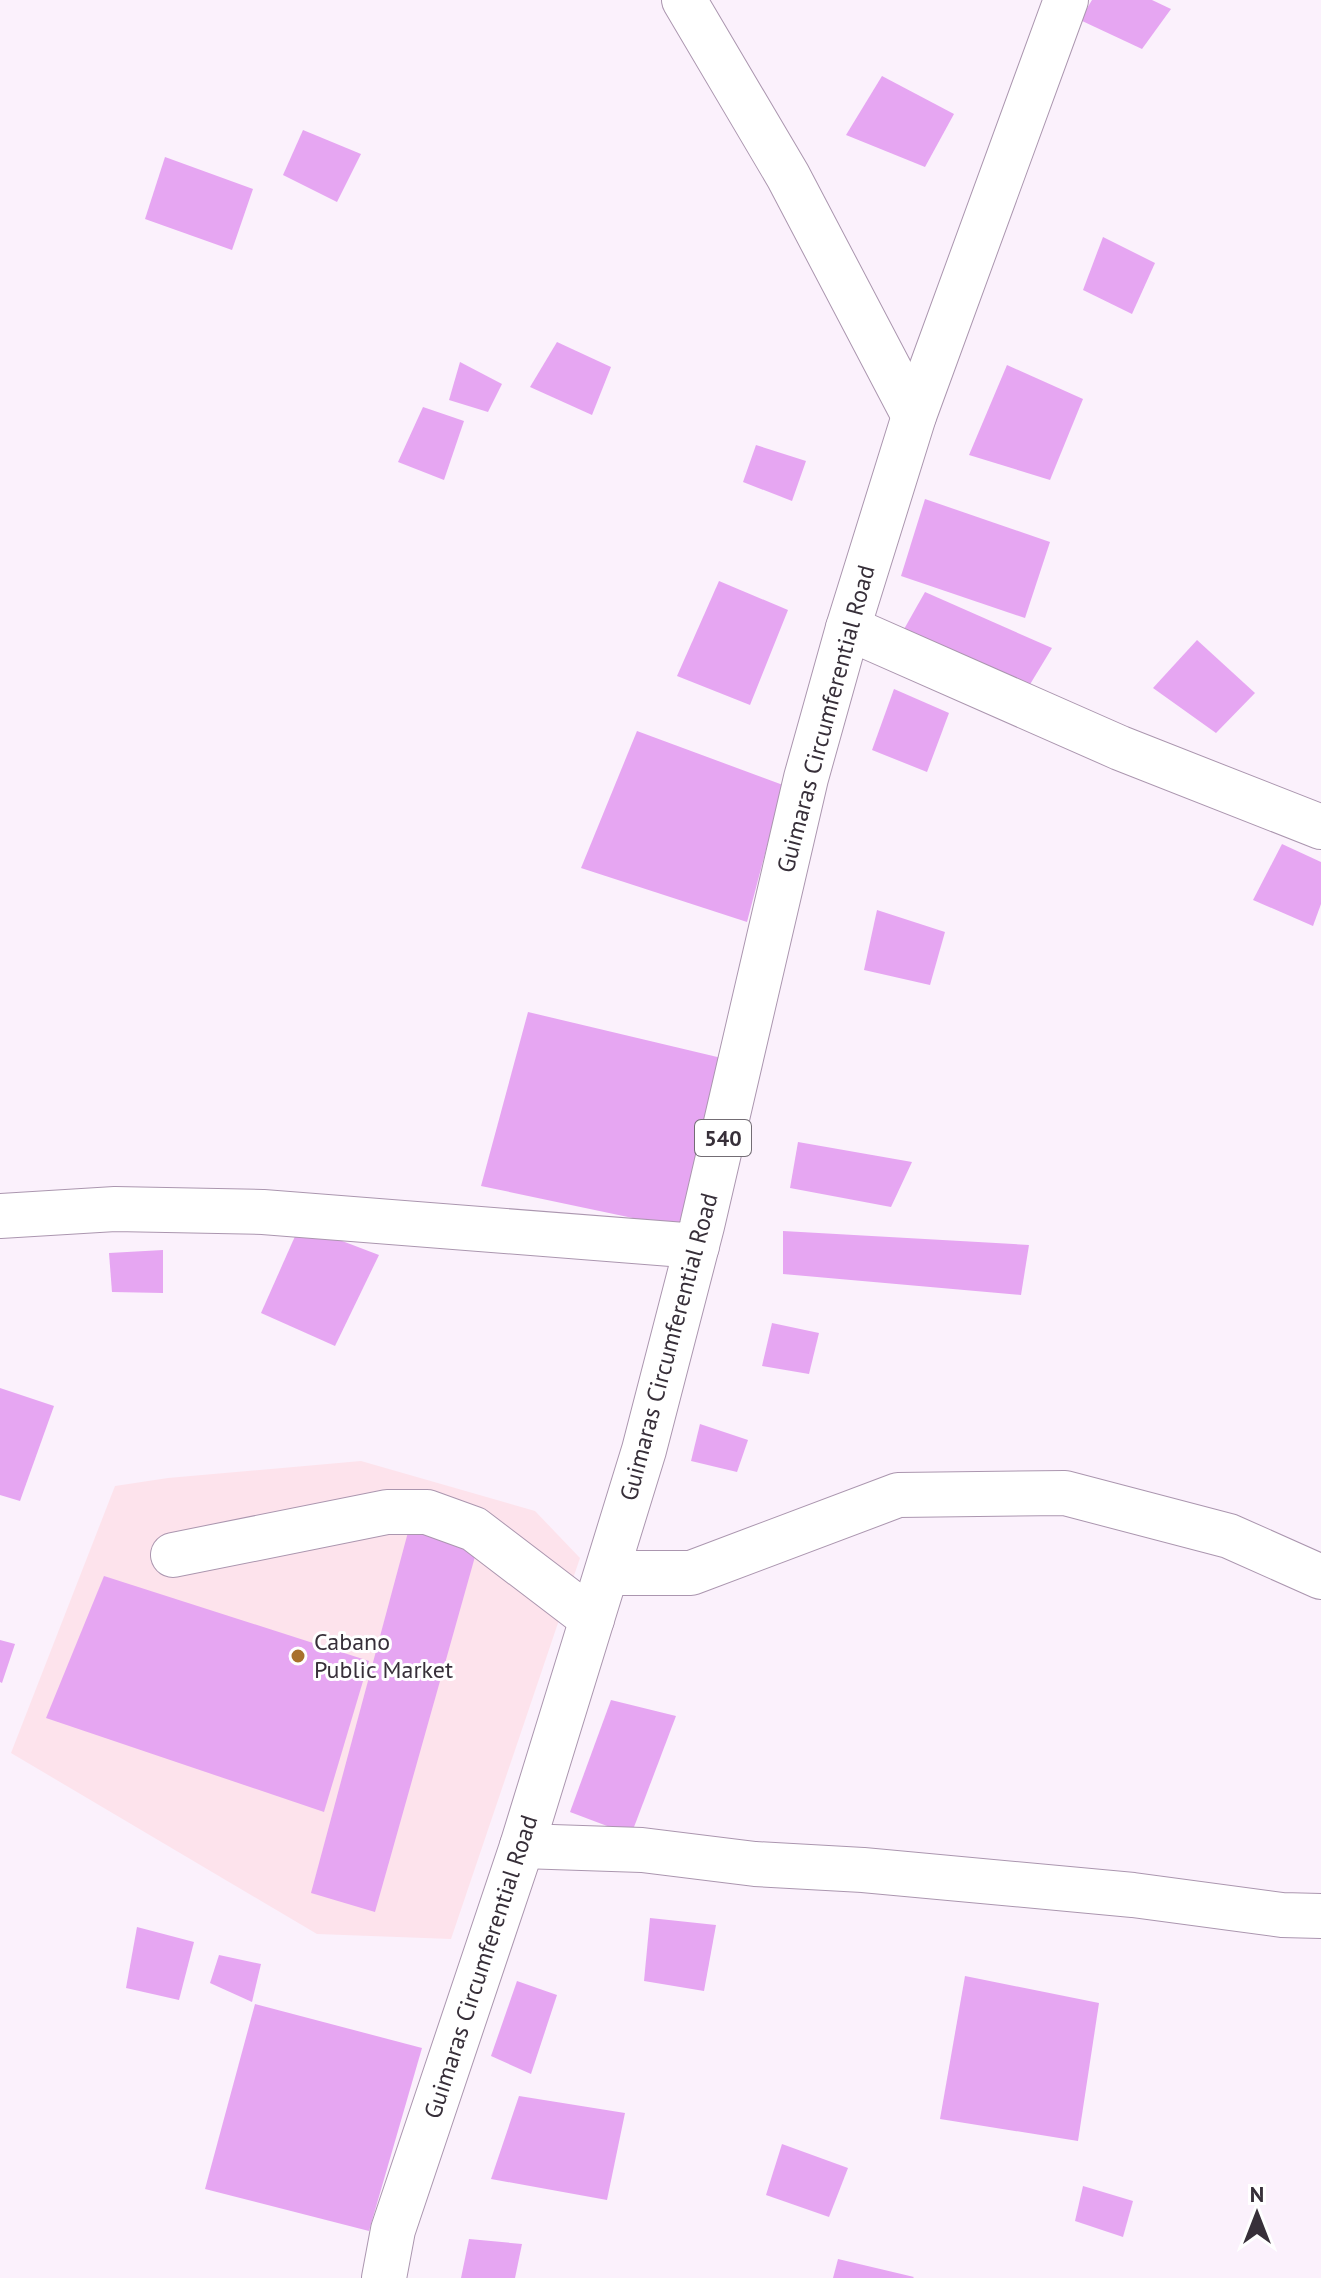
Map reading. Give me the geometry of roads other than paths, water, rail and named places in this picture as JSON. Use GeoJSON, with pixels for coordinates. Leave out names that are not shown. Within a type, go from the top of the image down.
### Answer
{"type":"FeatureCollection","features":[{"type":"Feature","properties":{"kind":"street"},"geometry":{"type":"LineString","coordinates":[[684,0],[788,176],[914,416]]}},
{"type":"Feature","properties":{"kind":"street","name":"Guimaras Circumferential Road"},"geometry":{"type":"LineString","coordinates":[[384,2278],[393,2230],[522,1846],[644,1450],[697,1246],[806,778],[848,628],[914,416],[1066,0]]}},
{"type":"Feature","properties":{"kind":"street"},"geometry":{"type":"LineString","coordinates":[[848,628],[1120,748],[1321,827]]}},
{"type":"Feature","properties":{"kind":"street"},"geometry":{"type":"LineString","coordinates":[[0,1216],[115,1209],[263,1212],[697,1246]]}},
{"type":"Feature","properties":{"kind":"street"},"geometry":{"type":"LineString","coordinates":[[607,1573],[691,1573],[898,1495],[1065,1493],[1229,1536],[1321,1577]]}},
{"type":"Feature","properties":{"kind":"street"},"geometry":{"type":"LineString","coordinates":[[173,1555],[387,1512],[427,1512],[474,1529],[592,1619]]}},
{"type":"Feature","properties":{"kind":"street"},"geometry":{"type":"LineString","coordinates":[[522,1846],[642,1850],[755,1864],[863,1870],[1133,1895],[1282,1915],[1321,1916]]}},
{"type":"Feature","properties":{"kind":"place","name":"Cabano Public Market"},"geometry":{"type":"Point","coordinates":[298,1656]}}]}
